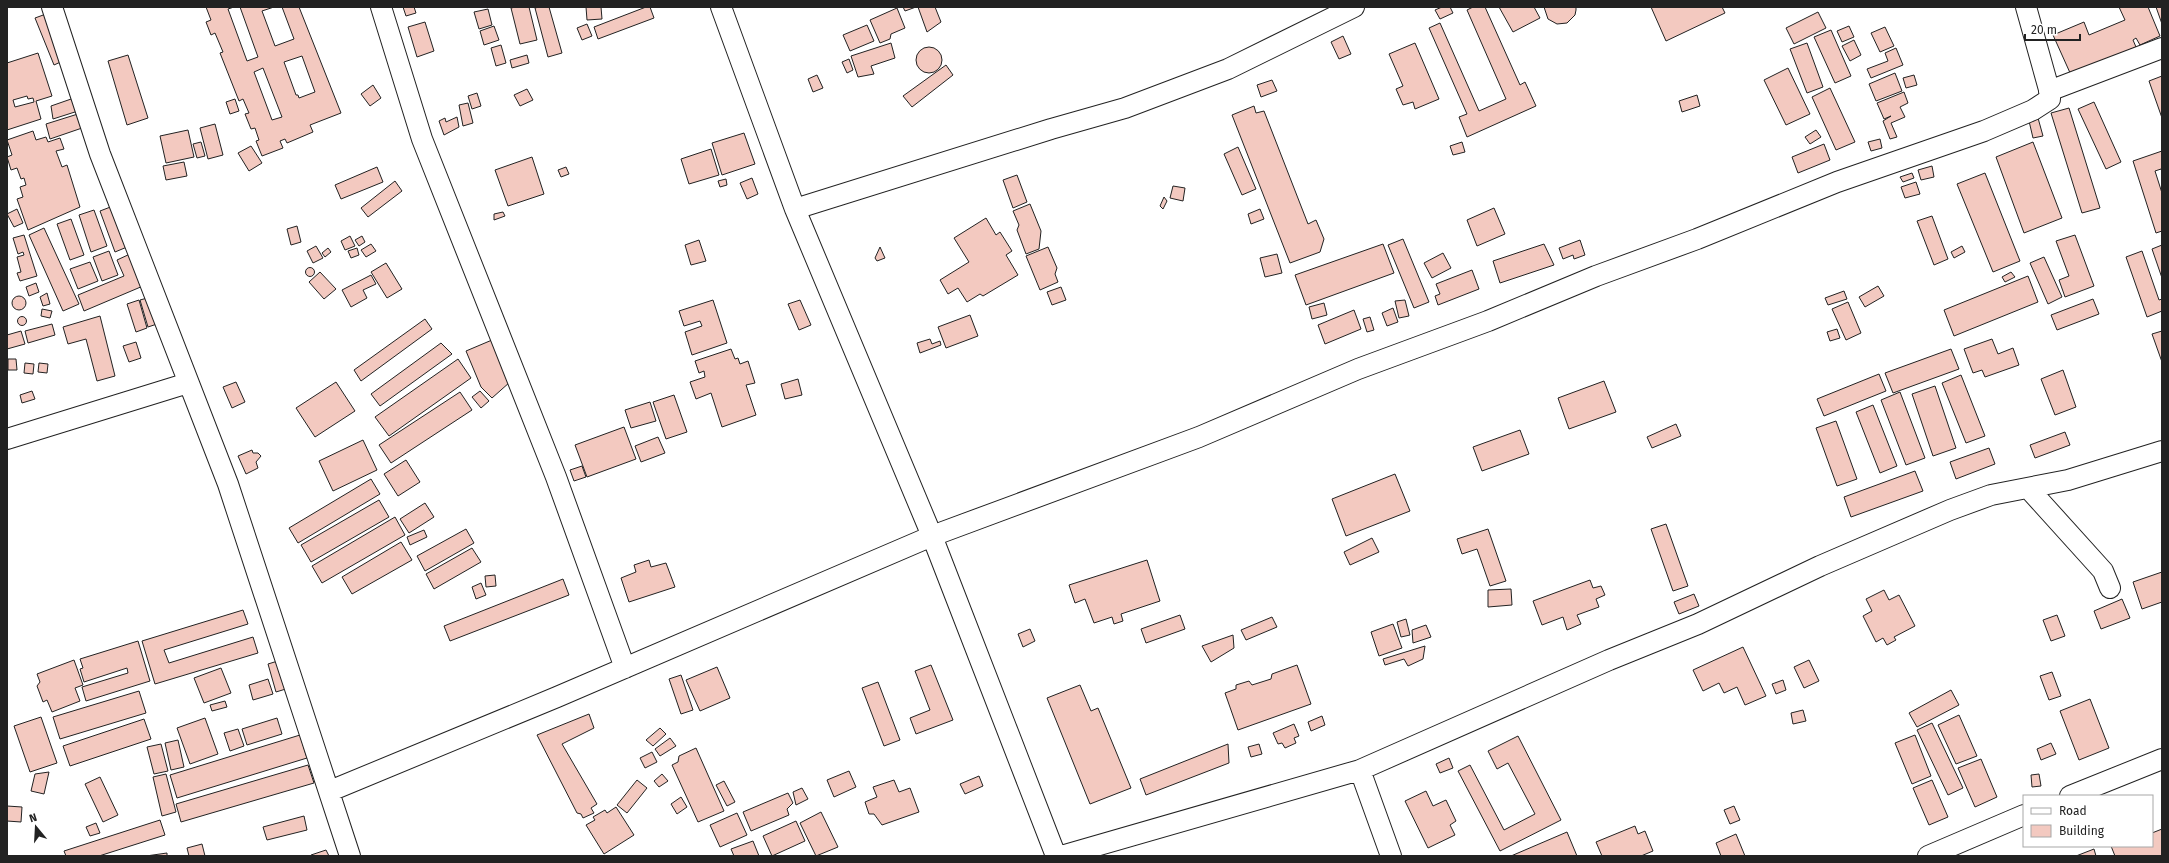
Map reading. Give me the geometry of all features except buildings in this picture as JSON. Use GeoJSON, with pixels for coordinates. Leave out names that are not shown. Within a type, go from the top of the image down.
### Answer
{"type":"FeatureCollection","features":[{"type":"Feature","properties":{"kind":"street"},"geometry":{"type":"LineString","coordinates":[[52,7],[100,154],[228,484],[330,791],[350,856]]}},
{"type":"Feature","properties":{"kind":"street"},"geometry":{"type":"LineString","coordinates":[[381,7],[422,139],[556,478],[625,668]]}},
{"type":"Feature","properties":{"kind":"street"},"geometry":{"type":"LineString","coordinates":[[721,7],[795,209],[932,536],[1056,856]]}},
{"type":"Feature","properties":{"kind":"street"},"geometry":{"type":"LineString","coordinates":[[795,209],[1051,129],[1125,108],[1228,69],[1354,7]]}},
{"type":"Feature","properties":{"kind":"street"},"geometry":{"type":"LineString","coordinates":[[330,791],[625,668],[932,536],[1199,437],[1358,369],[1488,321],[1596,276],[1697,239],[1836,182],[1984,130],[2033,110],[2050,99],[2050,90],[2026,7]]}},
{"type":"Feature","properties":{"kind":"street"},"geometry":{"type":"LineString","coordinates":[[2050,90],[2162,48]]}},
{"type":"Feature","properties":{"kind":"street"},"geometry":{"type":"LineString","coordinates":[[7,439],[188,383]]}},
{"type":"Feature","properties":{"kind":"street"},"geometry":{"type":"LineString","coordinates":[[1061,856],[1360,770],[1608,660],[1698,624],[1820,566],[1950,510],[1991,495],[2068,480],[2162,451]]}},
{"type":"Feature","properties":{"kind":"street"},"geometry":{"type":"LineString","coordinates":[[2028,488],[2103,571],[2110,588]]}},
{"type":"Feature","properties":{"kind":"street"},"geometry":{"type":"LineString","coordinates":[[2072,795],[2162,759]]}},
{"type":"Feature","properties":{"kind":"street"},"geometry":{"type":"LineString","coordinates":[[1360,770],[1391,856]]}},
{"type":"Feature","properties":{"kind":"street"},"geometry":{"type":"LineString","coordinates":[[1928,856],[2023,815]]}}]}
